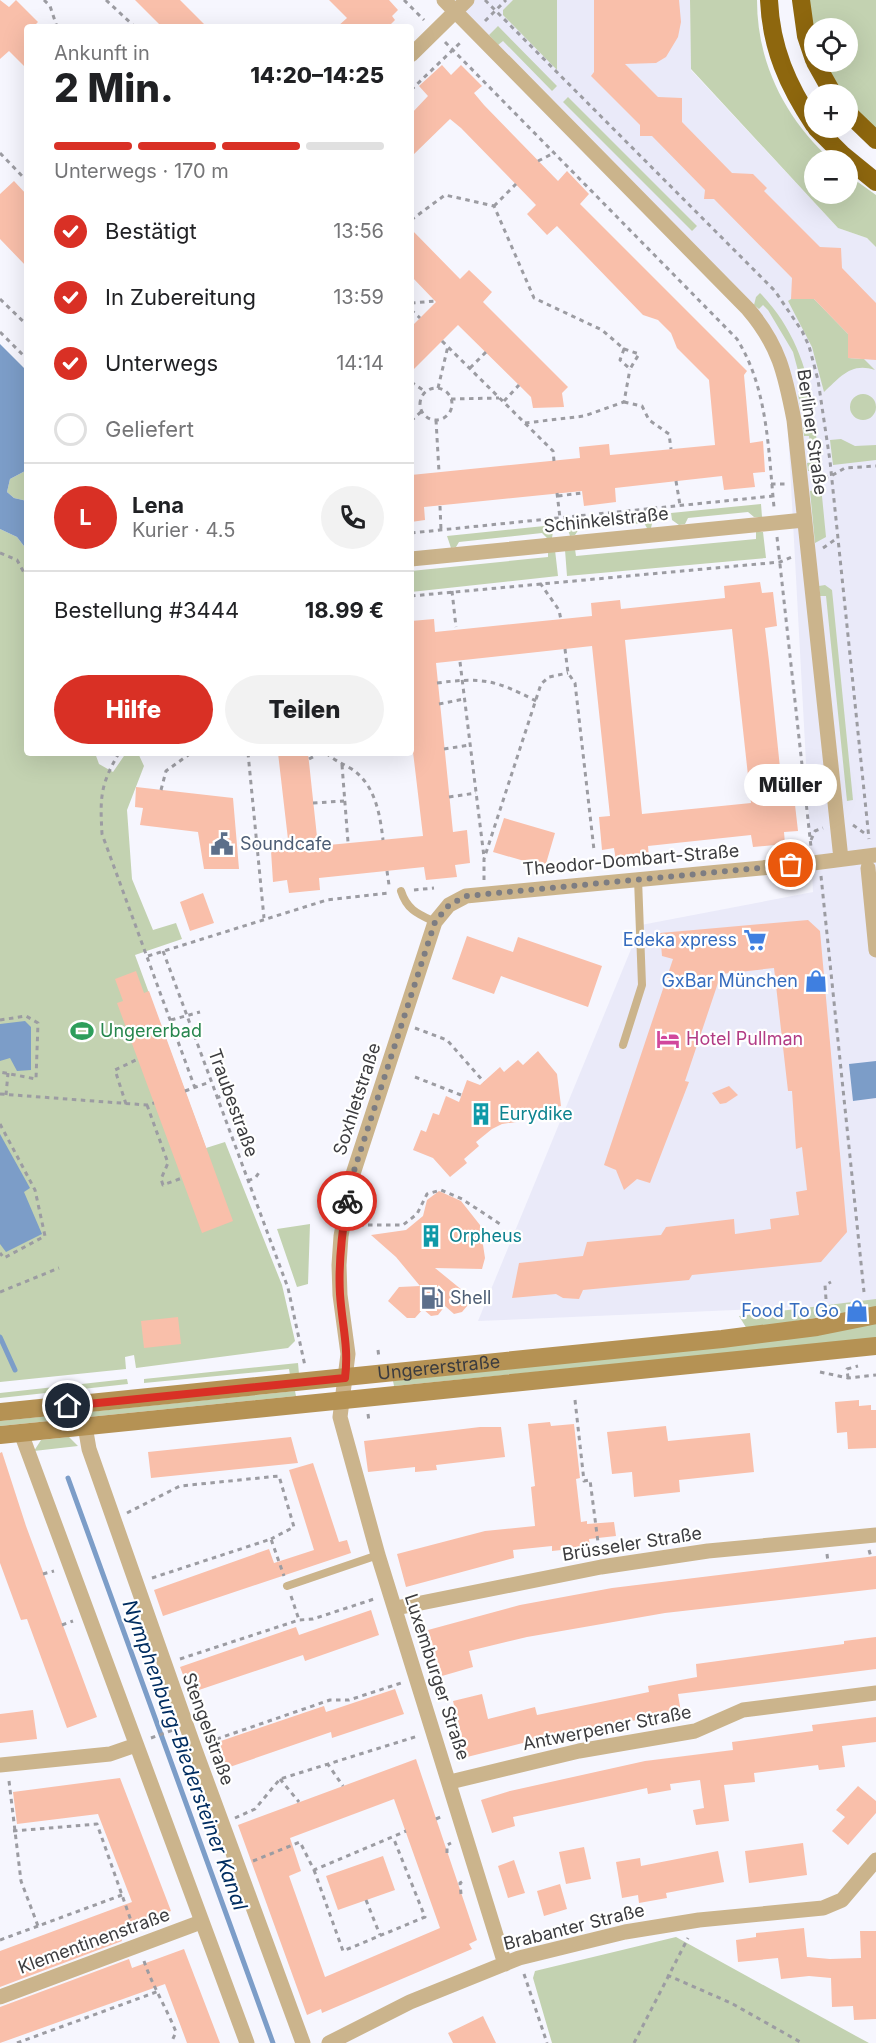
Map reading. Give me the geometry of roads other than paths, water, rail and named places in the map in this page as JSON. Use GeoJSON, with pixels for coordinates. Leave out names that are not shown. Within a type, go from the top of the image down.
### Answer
{"type":"FeatureCollection","features":[{"type":"Feature","properties":{"kind":"highway"},"geometry":{"type":"LineString","coordinates":[[769,0],[772,33],[780,66],[804,107]]}},
{"type":"Feature","properties":{"kind":"highway"},"geometry":{"type":"LineString","coordinates":[[801,0],[804,22]]}},
{"type":"Feature","properties":{"kind":"highway"},"geometry":{"type":"LineString","coordinates":[[858,123],[876,140]]}},
{"type":"Feature","properties":{"kind":"highway"},"geometry":{"type":"LineString","coordinates":[[827,138],[876,182]]}},
{"type":"Feature","properties":{"kind":"main road","name":"Ungererstraße"},"geometry":{"type":"LineString","coordinates":[[0,1412],[722,1340],[817,1327],[876,1315]]}},
{"type":"Feature","properties":{"kind":"main road","name":"Ungererstraße"},"geometry":{"type":"LineString","coordinates":[[0,1435],[876,1346]]}},
{"type":"Feature","properties":{"kind":"street","name":"Berliner Straße"},"geometry":{"type":"LineString","coordinates":[[444,0],[760,323],[772,340],[786,378],[800,483],[841,859]]}},
{"type":"Feature","properties":{"kind":"street"},"geometry":{"type":"LineString","coordinates":[[414,52],[467,0]]}},
{"type":"Feature","properties":{"kind":"street","name":"Schinkelstraße"},"geometry":{"type":"LineString","coordinates":[[414,559],[804,520]]}},
{"type":"Feature","properties":{"kind":"street","name":"Theodor-Dombart-Straße"},"geometry":{"type":"LineString","coordinates":[[435,922],[449,905],[466,896],[638,878],[817,863],[876,855]]}},
{"type":"Feature","properties":{"kind":"street"},"geometry":{"type":"LineString","coordinates":[[868,868],[876,950]]}},
{"type":"Feature","properties":{"kind":"street","name":"Soxhletstraße"},"geometry":{"type":"LineString","coordinates":[[341,1400],[348,1353],[340,1295],[341,1236],[352,1177],[435,922]]}},
{"type":"Feature","properties":{"kind":"street","name":"Luxemburger Straße"},"geometry":{"type":"LineString","coordinates":[[341,1400],[340,1417],[345,1440],[378,1555],[450,1782],[512,1961]]}},
{"type":"Feature","properties":{"kind":"street","name":"Stengelstraße"},"geometry":{"type":"LineString","coordinates":[[85,1426],[88,1449],[303,2043]]}},
{"type":"Feature","properties":{"kind":"street"},"geometry":{"type":"LineString","coordinates":[[21,1433],[143,1741],[201,1922],[247,2043]]}},
{"type":"Feature","properties":{"kind":"street","name":"Brüsseler Straße"},"geometry":{"type":"LineString","coordinates":[[393,1601],[708,1551],[876,1535]]}},
{"type":"Feature","properties":{"kind":"street","name":"Antwerpener Straße"},"geometry":{"type":"LineString","coordinates":[[450,1782],[579,1751],[695,1731],[742,1710],[876,1693]]}},
{"type":"Feature","properties":{"kind":"street"},"geometry":{"type":"LineString","coordinates":[[3,1764],[110,1754],[143,1741]]}},
{"type":"Feature","properties":{"kind":"street","name":"Brabanter Straße"},"geometry":{"type":"LineString","coordinates":[[329,2043],[410,2002],[512,1961],[625,1932],[699,1920],[823,1908],[842,1900],[873,1869]]}},
{"type":"Feature","properties":{"kind":"street","name":"Klementinenstraße"},"geometry":{"type":"LineString","coordinates":[[0,1997],[201,1922]]}},
{"type":"Feature","properties":{"kind":"lane"},"geometry":{"type":"LineString","coordinates":[[623,1045],[642,985],[638,878]]}},
{"type":"Feature","properties":{"kind":"lane"},"geometry":{"type":"LineString","coordinates":[[401,891],[405,903],[413,911],[435,922]]}},
{"type":"Feature","properties":{"kind":"lane"},"geometry":{"type":"LineString","coordinates":[[287,1586],[378,1555]]}},
{"type":"Feature","properties":{"kind":"water"},"geometry":{"type":"Polygon","coordinates":[[[0,344],[24,368],[24,472],[10,479],[7,492],[14,498],[24,500],[24,546],[17,537],[0,529],[0,344]]]}},
{"type":"Feature","properties":{"kind":"water"},"geometry":{"type":"Polygon","coordinates":[[[25,1021],[31,1027],[31,1070],[17,1071],[10,1058],[0,1061],[0,1024],[25,1021]]]}},
{"type":"Feature","properties":{"kind":"water"},"geometry":{"type":"Polygon","coordinates":[[[876,1061],[876,1098],[853,1101],[849,1064],[876,1061]]]}},
{"type":"Feature","properties":{"kind":"water"},"geometry":{"type":"Polygon","coordinates":[[[0,1134],[30,1188],[24,1192],[42,1234],[6,1252],[0,1244],[0,1134]]]}},
{"type":"Feature","properties":{"kind":"waterway","name":"Nymphenburg-Biedersteiner Kanal"},"geometry":{"type":"LineString","coordinates":[[0,1337],[15,1370]]}},
{"type":"Feature","properties":{"kind":"waterway","name":"Nymphenburg-Biedersteiner Kanal"},"geometry":{"type":"LineString","coordinates":[[68,1478],[273,2043]]}},
{"type":"Feature","properties":{"kind":"place","name":"Soundcafe"},"geometry":{"type":"Point","coordinates":[222,844]}},
{"type":"Feature","properties":{"kind":"place","name":"Müller"},"geometry":{"type":"Point","coordinates":[791,865]}},
{"type":"Feature","properties":{"kind":"place","name":"Edeka xpress"},"geometry":{"type":"Point","coordinates":[755,940]}},
{"type":"Feature","properties":{"kind":"place","name":"GxBar München"},"geometry":{"type":"Point","coordinates":[816,981]}},
{"type":"Feature","properties":{"kind":"place","name":"Ungererbad"},"geometry":{"type":"Point","coordinates":[82,1031]}},
{"type":"Feature","properties":{"kind":"place","name":"Hotel Pullman"},"geometry":{"type":"Point","coordinates":[668,1039]}},
{"type":"Feature","properties":{"kind":"place","name":"Eurydike"},"geometry":{"type":"Point","coordinates":[481,1114]}},
{"type":"Feature","properties":{"kind":"place","name":"Orpheus"},"geometry":{"type":"Point","coordinates":[431,1236]}},
{"type":"Feature","properties":{"kind":"place","name":"Shell"},"geometry":{"type":"Point","coordinates":[432,1298]}},
{"type":"Feature","properties":{"kind":"place","name":"Food To Go"},"geometry":{"type":"Point","coordinates":[857,1311]}}]}
